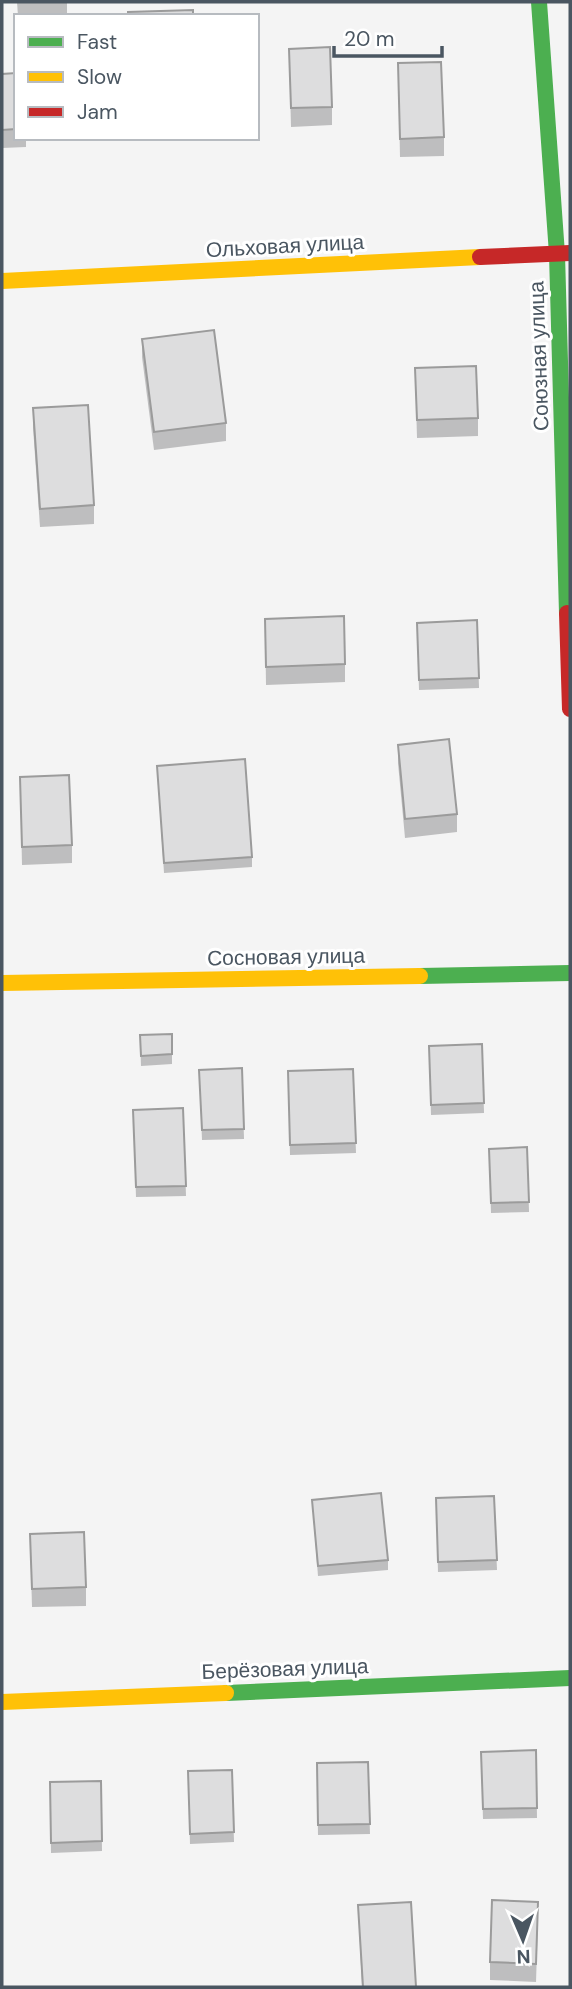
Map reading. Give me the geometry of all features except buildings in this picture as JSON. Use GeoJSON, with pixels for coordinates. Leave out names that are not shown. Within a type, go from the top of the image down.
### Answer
{"type":"FeatureCollection","features":[{"type":"Feature","properties":{"kind":"street","name":"Союзная улица"},"geometry":{"type":"LineString","coordinates":[[539,2],[564,253],[570,709]]}},
{"type":"Feature","properties":{"kind":"street","name":"Ольховая улица"},"geometry":{"type":"LineString","coordinates":[[2,281],[564,253]]}},
{"type":"Feature","properties":{"kind":"street","name":"Сосновая улица"},"geometry":{"type":"LineString","coordinates":[[2,983],[570,972]]}},
{"type":"Feature","properties":{"kind":"street","name":"Берёзовая улица"},"geometry":{"type":"LineString","coordinates":[[2,1702],[570,1678]]}},
{"type":"Feature","properties":{"kind":"traffic: fast"},"geometry":{"type":"LineString","coordinates":[[539,2],[557,254],[567,613]]}},
{"type":"Feature","properties":{"kind":"traffic: fast"},"geometry":{"type":"LineString","coordinates":[[420,976],[570,973]]}},
{"type":"Feature","properties":{"kind":"traffic: fast"},"geometry":{"type":"LineString","coordinates":[[226,1693],[570,1678]]}},
{"type":"Feature","properties":{"kind":"traffic: slow"},"geometry":{"type":"LineString","coordinates":[[2,281],[480,257]]}},
{"type":"Feature","properties":{"kind":"traffic: slow"},"geometry":{"type":"LineString","coordinates":[[2,983],[420,976]]}},
{"type":"Feature","properties":{"kind":"traffic: slow"},"geometry":{"type":"LineString","coordinates":[[2,1702],[226,1693]]}},
{"type":"Feature","properties":{"kind":"traffic: jam"},"geometry":{"type":"LineString","coordinates":[[480,257],[570,253]]}},
{"type":"Feature","properties":{"kind":"traffic: jam"},"geometry":{"type":"LineString","coordinates":[[567,613],[570,709]]}}]}
